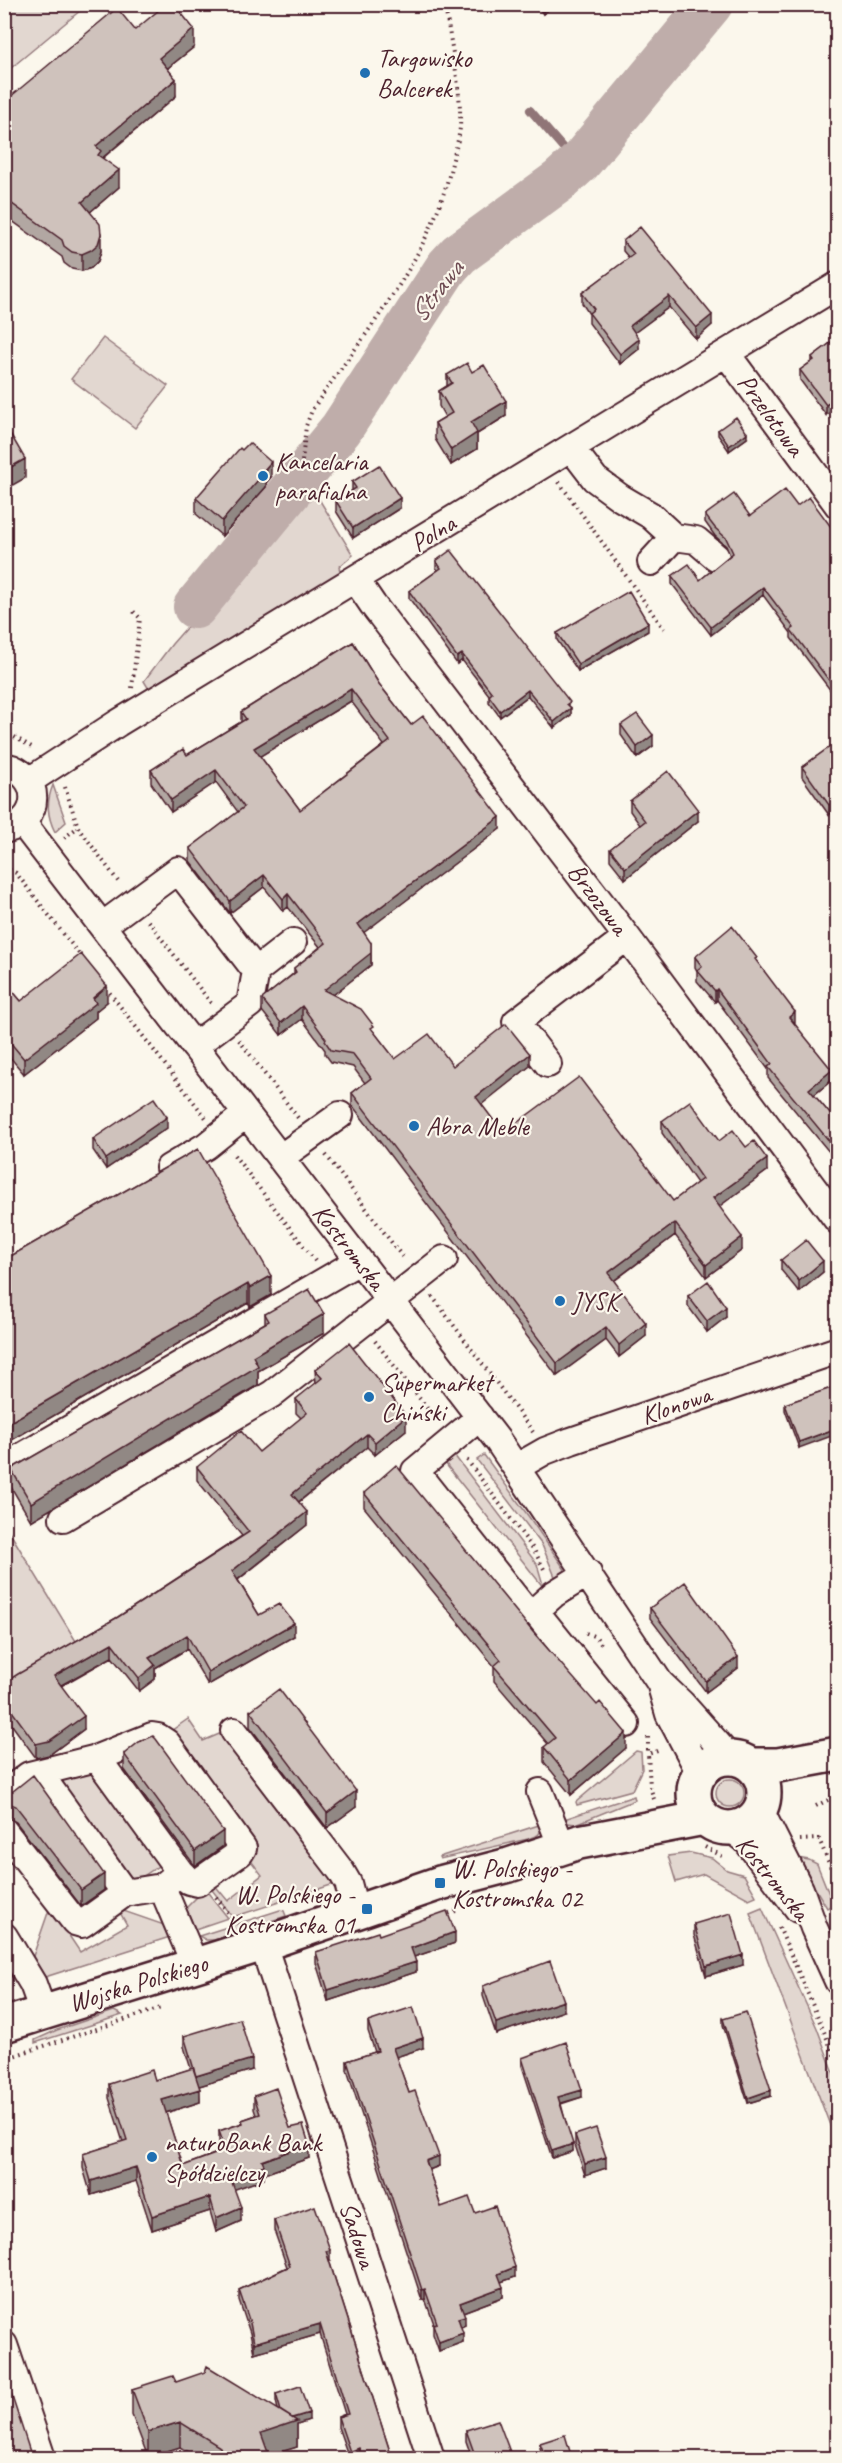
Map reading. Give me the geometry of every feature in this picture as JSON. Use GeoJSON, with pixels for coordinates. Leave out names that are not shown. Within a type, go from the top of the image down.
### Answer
{"type":"FeatureCollection","features":[{"type":"Feature","properties":{"kind":"main road"},"geometry":{"type":"LineString","coordinates":[[837,1754],[778,1765],[740,1762],[711,1763],[707,1802],[749,1822],[761,1804],[837,1763]]}},
{"type":"Feature","properties":{"kind":"main road"},"geometry":{"type":"LineString","coordinates":[[740,1762],[762,1781],[761,1804]]}},
{"type":"Feature","properties":{"kind":"main road","name":"Wojska Polskiego"},"geometry":{"type":"LineString","coordinates":[[571,1844],[656,1807],[707,1802]]}},
{"type":"Feature","properties":{"kind":"main road","name":"Wojska Polskiego"},"geometry":{"type":"LineString","coordinates":[[4,2025],[263,1944],[440,1883],[509,1865],[707,1802]]}},
{"type":"Feature","properties":{"kind":"street","name":"Polna"},"geometry":{"type":"LineString","coordinates":[[29,781],[143,708],[547,464],[837,285]]}},
{"type":"Feature","properties":{"kind":"street","name":"Przelotowa"},"geometry":{"type":"LineString","coordinates":[[726,353],[837,505]]}},
{"type":"Feature","properties":{"kind":"street"},"geometry":{"type":"LineString","coordinates":[[572,448],[578,460],[595,479],[650,515],[674,537],[696,540],[716,557]]}},
{"type":"Feature","properties":{"kind":"street"},"geometry":{"type":"LineString","coordinates":[[651,562],[674,537]]}},
{"type":"Feature","properties":{"kind":"street","name":"Brzozowa"},"geometry":{"type":"LineString","coordinates":[[356,580],[627,937],[837,1221]]}},
{"type":"Feature","properties":{"kind":"street"},"geometry":{"type":"LineString","coordinates":[[4,766],[16,770],[29,781],[33,793],[33,806],[13,826]]}},
{"type":"Feature","properties":{"kind":"street","name":"Kostromska"},"geometry":{"type":"LineString","coordinates":[[13,826],[102,926],[480,1417],[517,1467],[660,1683],[740,1762]]}},
{"type":"Feature","properties":{"kind":"street"},"geometry":{"type":"LineString","coordinates":[[102,926],[178,870],[256,971]]}},
{"type":"Feature","properties":{"kind":"street"},"geometry":{"type":"LineString","coordinates":[[548,1064],[516,1022],[627,937]]}},
{"type":"Feature","properties":{"kind":"street"},"geometry":{"type":"LineString","coordinates":[[194,1046],[250,1004],[256,971],[293,942]]}},
{"type":"Feature","properties":{"kind":"street"},"geometry":{"type":"LineString","coordinates":[[145,1181],[206,1146],[246,1114]]}},
{"type":"Feature","properties":{"kind":"street"},"geometry":{"type":"LineString","coordinates":[[280,1158],[340,1115]]}},
{"type":"Feature","properties":{"kind":"street"},"geometry":{"type":"LineString","coordinates":[[63,1518],[272,1394],[444,1259]]}},
{"type":"Feature","properties":{"kind":"street"},"geometry":{"type":"LineString","coordinates":[[4,1467],[359,1261]]}},
{"type":"Feature","properties":{"kind":"street","name":"Klonowa"},"geometry":{"type":"LineString","coordinates":[[517,1467],[545,1451],[837,1350]]}},
{"type":"Feature","properties":{"kind":"street"},"geometry":{"type":"LineString","coordinates":[[480,1417],[415,1471],[526,1611],[535,1611],[554,1594],[588,1574]]}},
{"type":"Feature","properties":{"kind":"street"},"geometry":{"type":"LineString","coordinates":[[535,1611],[626,1724]]}},
{"type":"Feature","properties":{"kind":"street","name":"Kostromska"},"geometry":{"type":"LineString","coordinates":[[660,1683],[669,1714],[707,1802],[746,1840],[781,1889],[814,1928]]}},
{"type":"Feature","properties":{"kind":"street"},"geometry":{"type":"LineString","coordinates":[[234,1731],[341,1871],[348,1883],[356,1913]]}},
{"type":"Feature","properties":{"kind":"street"},"geometry":{"type":"LineString","coordinates":[[4,1794],[29,1775],[97,1758],[152,1736],[163,1740],[243,1845],[240,1854],[197,1884],[171,1879],[125,1893],[82,1924],[75,1922],[4,1832]]}},
{"type":"Feature","properties":{"kind":"street"},"geometry":{"type":"LineString","coordinates":[[97,1758],[171,1879],[195,1965]]}},
{"type":"Feature","properties":{"kind":"street"},"geometry":{"type":"LineString","coordinates":[[39,1773],[125,1893]]}},
{"type":"Feature","properties":{"kind":"street"},"geometry":{"type":"LineString","coordinates":[[540,1792],[571,1844]]}},
{"type":"Feature","properties":{"kind":"street","name":"Kostromska"},"geometry":{"type":"LineString","coordinates":[[761,1804],[800,1889],[837,1981]]}},
{"type":"Feature","properties":{"kind":"street"},"geometry":{"type":"LineString","coordinates":[[4,1936],[33,1984],[44,2012]]}},
{"type":"Feature","properties":{"kind":"street","name":"Sadowa"},"geometry":{"type":"LineString","coordinates":[[263,1944],[431,2458]]}},
{"type":"Feature","properties":{"kind":"street"},"geometry":{"type":"LineString","coordinates":[[4,2345],[42,2458]]}},
{"type":"Feature","properties":{"kind":"path"},"geometry":{"type":"LineString","coordinates":[[302,461],[306,426],[312,410],[408,274],[437,214],[460,128],[459,104],[445,5]]}},
{"type":"Feature","properties":{"kind":"path"},"geometry":{"type":"LineString","coordinates":[[547,464],[664,629]]}},
{"type":"Feature","properties":{"kind":"path"},"geometry":{"type":"LineString","coordinates":[[133,610],[140,618],[131,690],[143,708]]}},
{"type":"Feature","properties":{"kind":"path"},"geometry":{"type":"LineString","coordinates":[[4,731],[44,754],[64,785],[78,827],[526,1420],[545,1451]]}},
{"type":"Feature","properties":{"kind":"path"},"geometry":{"type":"LineString","coordinates":[[656,1807],[650,1787],[648,1754],[664,1749]]}},
{"type":"Feature","properties":{"kind":"path"},"geometry":{"type":"LineString","coordinates":[[816,1806],[837,1795]]}},
{"type":"Feature","properties":{"kind":"path"},"geometry":{"type":"LineString","coordinates":[[819,1839],[837,1886]]}},
{"type":"Feature","properties":{"kind":"path"},"geometry":{"type":"LineString","coordinates":[[778,1924],[837,2064]]}},
{"type":"Feature","properties":{"kind":"shaded area"},"geometry":{"type":"Polygon","coordinates":[[[5,4],[87,4],[87,5],[5,73],[5,4]]]}},
{"type":"Feature","properties":{"kind":"shaded area"},"geometry":{"type":"Polygon","coordinates":[[[103,338],[168,386],[135,428],[71,379],[103,338]]]}},
{"type":"Feature","properties":{"kind":"shaded area"},"geometry":{"type":"Polygon","coordinates":[[[311,486],[353,555],[339,567],[341,575],[150,691],[144,681],[172,644],[311,486]]]}},
{"type":"Feature","properties":{"kind":"shaded area"},"geometry":{"type":"Polygon","coordinates":[[[53,785],[66,822],[55,832],[48,809],[53,785]]]}},
{"type":"Feature","properties":{"kind":"shaded area"},"geometry":{"type":"Polygon","coordinates":[[[454,1455],[537,1564],[544,1588],[448,1467],[445,1462],[454,1455]]]}},
{"type":"Feature","properties":{"kind":"shaded area"},"geometry":{"type":"Polygon","coordinates":[[[484,1455],[566,1571],[558,1584],[542,1545],[477,1460],[484,1455]]]}},
{"type":"Feature","properties":{"kind":"shaded area"},"geometry":{"type":"Polygon","coordinates":[[[4,1523],[82,1651],[4,1696],[4,1523]]]}},
{"type":"Feature","properties":{"kind":"shaded area"},"geometry":{"type":"Polygon","coordinates":[[[188,1719],[203,1741],[224,1732],[334,1884],[233,1917],[209,1886],[213,1883],[228,1901],[262,1875],[168,1733],[188,1719]]]}},
{"type":"Feature","properties":{"kind":"shaded area"},"geometry":{"type":"Polygon","coordinates":[[[636,1751],[641,1752],[642,1769],[632,1790],[577,1805],[576,1802],[636,1751]]]}},
{"type":"Feature","properties":{"kind":"shaded area"},"geometry":{"type":"Polygon","coordinates":[[[93,1771],[164,1862],[142,1877],[128,1882],[52,1781],[93,1771]]]}},
{"type":"Feature","properties":{"kind":"shaded area"},"geometry":{"type":"Polygon","coordinates":[[[730,1779],[740,1783],[744,1793],[740,1803],[730,1807],[720,1803],[716,1793],[720,1783],[730,1779]]]}},
{"type":"Feature","properties":{"kind":"shaded area"},"geometry":{"type":"Polygon","coordinates":[[[634,1796],[635,1800],[576,1824],[568,1823],[564,1819],[634,1796]]]}},
{"type":"Feature","properties":{"kind":"shaded area"},"geometry":{"type":"Polygon","coordinates":[[[542,1824],[543,1828],[538,1835],[528,1839],[440,1859],[439,1857],[542,1824]]]}},
{"type":"Feature","properties":{"kind":"shaded area"},"geometry":{"type":"Polygon","coordinates":[[[691,1853],[712,1858],[727,1870],[744,1875],[756,1896],[749,1899],[704,1874],[676,1882],[668,1856],[691,1853]]]}},
{"type":"Feature","properties":{"kind":"shaded area"},"geometry":{"type":"Polygon","coordinates":[[[797,1858],[817,1864],[833,1904],[827,1908],[797,1858]]]}},
{"type":"Feature","properties":{"kind":"shaded area"},"geometry":{"type":"Polygon","coordinates":[[[205,1889],[228,1918],[195,1929],[186,1908],[205,1889]]]}},
{"type":"Feature","properties":{"kind":"shaded area"},"geometry":{"type":"Polygon","coordinates":[[[50,1907],[80,1952],[127,1925],[118,1909],[170,1927],[173,1936],[42,1978],[32,1959],[50,1907]]]}},
{"type":"Feature","properties":{"kind":"shaded area"},"geometry":{"type":"Polygon","coordinates":[[[762,1908],[817,2028],[837,2082],[837,2144],[750,1913],[762,1908]]]}},
{"type":"Feature","properties":{"kind":"shaded area"},"geometry":{"type":"Polygon","coordinates":[[[280,1910],[284,1911],[286,1916],[214,1940],[206,1940],[199,1936],[280,1910]]]}},
{"type":"Feature","properties":{"kind":"shaded area"},"geometry":{"type":"Polygon","coordinates":[[[114,2011],[122,2015],[35,2043],[35,2040],[57,2030],[114,2011]]]}},
{"type":"Feature","properties":{"kind":"building"},"geometry":{"type":"Polygon","coordinates":[[[166,4],[174,4],[194,29],[159,58],[176,79],[96,146],[101,151],[98,155],[119,170],[82,202],[100,224],[101,234],[98,244],[82,254],[72,252],[64,246],[62,240],[4,198],[4,102],[117,8],[135,30],[166,4]]]}},
{"type":"Feature","properties":{"kind":"building"},"geometry":{"type":"Polygon","coordinates":[[[640,227],[712,315],[696,328],[669,296],[630,326],[639,339],[620,354],[589,313],[594,309],[582,293],[634,254],[623,241],[640,227]]]}},
{"type":"Feature","properties":{"kind":"building"},"geometry":{"type":"Polygon","coordinates":[[[837,338],[837,396],[826,405],[800,370],[814,360],[812,357],[837,338]]]}},
{"type":"Feature","properties":{"kind":"building"},"geometry":{"type":"Polygon","coordinates":[[[467,363],[472,372],[484,365],[506,401],[471,422],[477,433],[451,450],[435,423],[452,413],[439,391],[452,383],[447,375],[467,363]]]}},
{"type":"Feature","properties":{"kind":"building"},"geometry":{"type":"Polygon","coordinates":[[[736,417],[747,433],[729,446],[718,430],[736,417]]]}},
{"type":"Feature","properties":{"kind":"building"},"geometry":{"type":"Polygon","coordinates":[[[4,423],[25,459],[4,471],[4,423]]]}},
{"type":"Feature","properties":{"kind":"building"},"geometry":{"type":"Polygon","coordinates":[[[249,443],[271,462],[264,470],[266,471],[222,521],[196,498],[240,448],[242,450],[249,443]]]}},
{"type":"Feature","properties":{"kind":"building"},"geometry":{"type":"Polygon","coordinates":[[[379,465],[400,498],[353,528],[336,501],[356,488],[352,482],[379,465]]]}},
{"type":"Feature","properties":{"kind":"building"},"geometry":{"type":"Polygon","coordinates":[[[785,490],[797,506],[809,497],[837,535],[837,691],[791,630],[794,628],[763,587],[711,627],[672,576],[689,564],[700,580],[733,553],[726,538],[705,515],[734,494],[750,516],[785,490]]]}},
{"type":"Feature","properties":{"kind":"building"},"geometry":{"type":"Polygon","coordinates":[[[451,550],[570,702],[567,704],[571,708],[554,722],[528,690],[500,711],[489,696],[492,693],[462,654],[457,657],[409,591],[441,568],[436,561],[451,550]]]}},
{"type":"Feature","properties":{"kind":"building"},"geometry":{"type":"Polygon","coordinates":[[[629,591],[648,623],[578,664],[557,633],[629,591]]]}},
{"type":"Feature","properties":{"kind":"building"},"geometry":{"type":"Polygon","coordinates":[[[353,642],[379,684],[411,725],[423,716],[500,817],[358,924],[371,943],[371,953],[324,990],[361,1009],[374,1026],[371,1028],[395,1059],[429,1034],[453,1066],[506,1024],[530,1054],[476,1097],[503,1133],[579,1077],[673,1201],[702,1179],[662,1121],[690,1101],[719,1141],[733,1130],[746,1147],[754,1141],[767,1159],[713,1198],[742,1237],[706,1265],[675,1223],[608,1273],[646,1323],[619,1345],[606,1327],[557,1363],[352,1093],[371,1078],[353,1054],[331,1050],[326,1039],[302,1006],[281,1023],[262,999],[296,972],[294,968],[326,943],[288,894],[283,899],[264,875],[230,901],[190,848],[244,807],[216,770],[171,800],[151,770],[183,749],[187,755],[246,719],[241,712],[353,642]],[[351,689],[254,748],[300,810],[390,741],[351,689]]]}},
{"type":"Feature","properties":{"kind":"building"},"geometry":{"type":"Polygon","coordinates":[[[637,714],[653,735],[637,747],[621,725],[637,714]]]}},
{"type":"Feature","properties":{"kind":"building"},"geometry":{"type":"Polygon","coordinates":[[[834,744],[837,748],[837,799],[829,805],[802,767],[834,744]]]}},
{"type":"Feature","properties":{"kind":"building"},"geometry":{"type":"Polygon","coordinates":[[[668,771],[698,810],[625,868],[610,849],[645,821],[630,801],[668,771]]]}},
{"type":"Feature","properties":{"kind":"building"},"geometry":{"type":"Polygon","coordinates":[[[732,926],[795,1012],[789,1017],[832,1070],[809,1089],[830,1114],[837,1108],[837,1144],[834,1139],[830,1142],[768,1067],[772,1064],[717,989],[715,991],[697,970],[702,966],[695,957],[732,926]]]}},
{"type":"Feature","properties":{"kind":"building"},"geometry":{"type":"Polygon","coordinates":[[[81,954],[107,986],[93,998],[96,1003],[24,1059],[4,1035],[4,981],[21,1001],[81,954]]]}},
{"type":"Feature","properties":{"kind":"building"},"geometry":{"type":"Polygon","coordinates":[[[154,1098],[167,1117],[106,1159],[93,1139],[154,1098]]]}},
{"type":"Feature","properties":{"kind":"building"},"geometry":{"type":"Polygon","coordinates":[[[198,1149],[271,1276],[250,1288],[248,1284],[5,1425],[4,1257],[11,1256],[198,1149]]]}},
{"type":"Feature","properties":{"kind":"building"},"geometry":{"type":"Polygon","coordinates":[[[806,1240],[823,1261],[799,1281],[781,1260],[806,1240]]]}},
{"type":"Feature","properties":{"kind":"building"},"geometry":{"type":"Polygon","coordinates":[[[708,1281],[726,1307],[707,1321],[688,1296],[708,1281]]]}},
{"type":"Feature","properties":{"kind":"building"},"geometry":{"type":"Polygon","coordinates":[[[309,1289],[324,1314],[253,1356],[258,1366],[31,1503],[11,1469],[269,1321],[265,1314],[309,1289]]]}},
{"type":"Feature","properties":{"kind":"building"},"geometry":{"type":"Polygon","coordinates":[[[349,1343],[406,1416],[375,1442],[367,1434],[292,1494],[307,1512],[232,1571],[259,1615],[279,1604],[294,1623],[208,1672],[187,1635],[149,1658],[155,1665],[139,1678],[112,1643],[54,1676],[84,1716],[49,1741],[36,1744],[9,1707],[4,1710],[4,1683],[118,1617],[249,1532],[197,1467],[241,1431],[259,1452],[307,1413],[296,1399],[322,1378],[315,1370],[349,1343]]]}},
{"type":"Feature","properties":{"kind":"building"},"geometry":{"type":"Polygon","coordinates":[[[837,1386],[837,1428],[799,1442],[785,1404],[837,1386]]]}},
{"type":"Feature","properties":{"kind":"building"},"geometry":{"type":"Polygon","coordinates":[[[396,1465],[533,1632],[597,1705],[600,1702],[626,1733],[571,1780],[544,1747],[555,1738],[494,1666],[501,1660],[364,1493],[396,1465]]]}},
{"type":"Feature","properties":{"kind":"building"},"geometry":{"type":"Polygon","coordinates":[[[685,1582],[738,1657],[706,1681],[650,1608],[685,1582]]]}},
{"type":"Feature","properties":{"kind":"building"},"geometry":{"type":"Polygon","coordinates":[[[279,1689],[356,1791],[327,1813],[250,1711],[279,1689]]]}},
{"type":"Feature","properties":{"kind":"building"},"geometry":{"type":"Polygon","coordinates":[[[153,1736],[223,1831],[195,1851],[124,1754],[139,1742],[153,1736]]]}},
{"type":"Feature","properties":{"kind":"building"},"geometry":{"type":"Polygon","coordinates":[[[33,1775],[104,1874],[81,1890],[16,1806],[4,1801],[4,1793],[13,1791],[33,1775]]]}},
{"type":"Feature","properties":{"kind":"building"},"geometry":{"type":"Polygon","coordinates":[[[447,1911],[455,1932],[411,1948],[416,1962],[328,1990],[316,1952],[378,1932],[379,1935],[447,1911]]]}},
{"type":"Feature","properties":{"kind":"building"},"geometry":{"type":"Polygon","coordinates":[[[731,1913],[743,1955],[706,1966],[694,1924],[731,1913]]]}},
{"type":"Feature","properties":{"kind":"building"},"geometry":{"type":"Polygon","coordinates":[[[550,1961],[564,2001],[496,2023],[483,1986],[550,1961]]]}},
{"type":"Feature","properties":{"kind":"building"},"geometry":{"type":"Polygon","coordinates":[[[413,2007],[423,2038],[393,2048],[409,2093],[415,2091],[439,2156],[426,2161],[441,2207],[469,2197],[475,2213],[495,2206],[515,2267],[498,2274],[503,2287],[460,2303],[465,2316],[458,2318],[463,2333],[439,2342],[433,2324],[437,2323],[425,2289],[422,2290],[347,2061],[378,2051],[368,2022],[413,2007]]]}},
{"type":"Feature","properties":{"kind":"building"},"geometry":{"type":"Polygon","coordinates":[[[746,2012],[771,2090],[748,2098],[723,2019],[746,2012]]]}},
{"type":"Feature","properties":{"kind":"building"},"geometry":{"type":"Polygon","coordinates":[[[240,2019],[252,2059],[196,2076],[184,2036],[240,2019]]]}},
{"type":"Feature","properties":{"kind":"building"},"geometry":{"type":"Polygon","coordinates":[[[566,2042],[582,2090],[558,2097],[573,2144],[552,2151],[522,2058],[566,2042]]]}},
{"type":"Feature","properties":{"kind":"building"},"geometry":{"type":"Polygon","coordinates":[[[193,2068],[200,2089],[162,2100],[183,2166],[226,2150],[219,2131],[243,2123],[242,2120],[260,2114],[254,2096],[276,2088],[290,2128],[303,2125],[309,2144],[262,2161],[264,2165],[230,2177],[241,2207],[216,2218],[210,2197],[152,2216],[136,2167],[91,2181],[83,2154],[127,2140],[109,2084],[152,2070],[155,2080],[193,2068]]]}},
{"type":"Feature","properties":{"kind":"building"},"geometry":{"type":"Polygon","coordinates":[[[596,2128],[606,2157],[585,2164],[575,2135],[596,2128]]]}},
{"type":"Feature","properties":{"kind":"building"},"geometry":{"type":"Polygon","coordinates":[[[315,2206],[330,2250],[326,2251],[392,2458],[363,2458],[359,2448],[350,2452],[338,2417],[348,2414],[320,2324],[254,2343],[239,2290],[290,2266],[274,2220],[315,2206]]]}},
{"type":"Feature","properties":{"kind":"building"},"geometry":{"type":"Polygon","coordinates":[[[207,2366],[297,2421],[261,2433],[270,2458],[223,2458],[220,2447],[180,2422],[148,2432],[132,2389],[173,2376],[176,2382],[205,2372],[207,2366]]]}},
{"type":"Feature","properties":{"kind":"building"},"geometry":{"type":"Polygon","coordinates":[[[4,2372],[32,2458],[4,2458],[4,2372]]]}},
{"type":"Feature","properties":{"kind":"building"},"geometry":{"type":"Polygon","coordinates":[[[300,2386],[309,2413],[292,2418],[281,2411],[276,2394],[300,2386]]]}},
{"type":"Feature","properties":{"kind":"building"},"geometry":{"type":"Polygon","coordinates":[[[498,2420],[510,2452],[507,2453],[509,2458],[476,2458],[466,2430],[498,2420]]]}},
{"type":"Feature","properties":{"kind":"building"},"geometry":{"type":"Polygon","coordinates":[[[565,2435],[571,2455],[546,2458],[540,2443],[565,2435]]]}},
{"type":"Feature","properties":{"kind":"waterway","name":"Strawa"},"geometry":{"type":"LineString","coordinates":[[195,607],[341,429],[447,267],[459,254],[559,181],[580,162],[711,4]]}},
{"type":"Feature","properties":{"kind":"waterway"},"geometry":{"type":"LineString","coordinates":[[530,110],[578,165]]}},
{"type":"Feature","properties":{"kind":"place","name":"Targowisko Balcerek"},"geometry":{"type":"Point","coordinates":[365,73]}},
{"type":"Feature","properties":{"kind":"place","name":"Kancelaria parafialna"},"geometry":{"type":"Point","coordinates":[263,476]}},
{"type":"Feature","properties":{"kind":"place","name":"Abra Meble"},"geometry":{"type":"Point","coordinates":[414,1126]}},
{"type":"Feature","properties":{"kind":"place","name":"JYSK"},"geometry":{"type":"Point","coordinates":[560,1301]}},
{"type":"Feature","properties":{"kind":"place","name":"Supermarket Chiński"},"geometry":{"type":"Point","coordinates":[369,1397]}},
{"type":"Feature","properties":{"kind":"place","name":"W. Polskiego - Kostromska 02"},"geometry":{"type":"Point","coordinates":[440,1883]}},
{"type":"Feature","properties":{"kind":"place","name":"W. Polskiego - Kostromska 01"},"geometry":{"type":"Point","coordinates":[367,1909]}},
{"type":"Feature","properties":{"kind":"place","name":"naturoBank Bank Spółdzielczy"},"geometry":{"type":"Point","coordinates":[152,2157]}}]}
